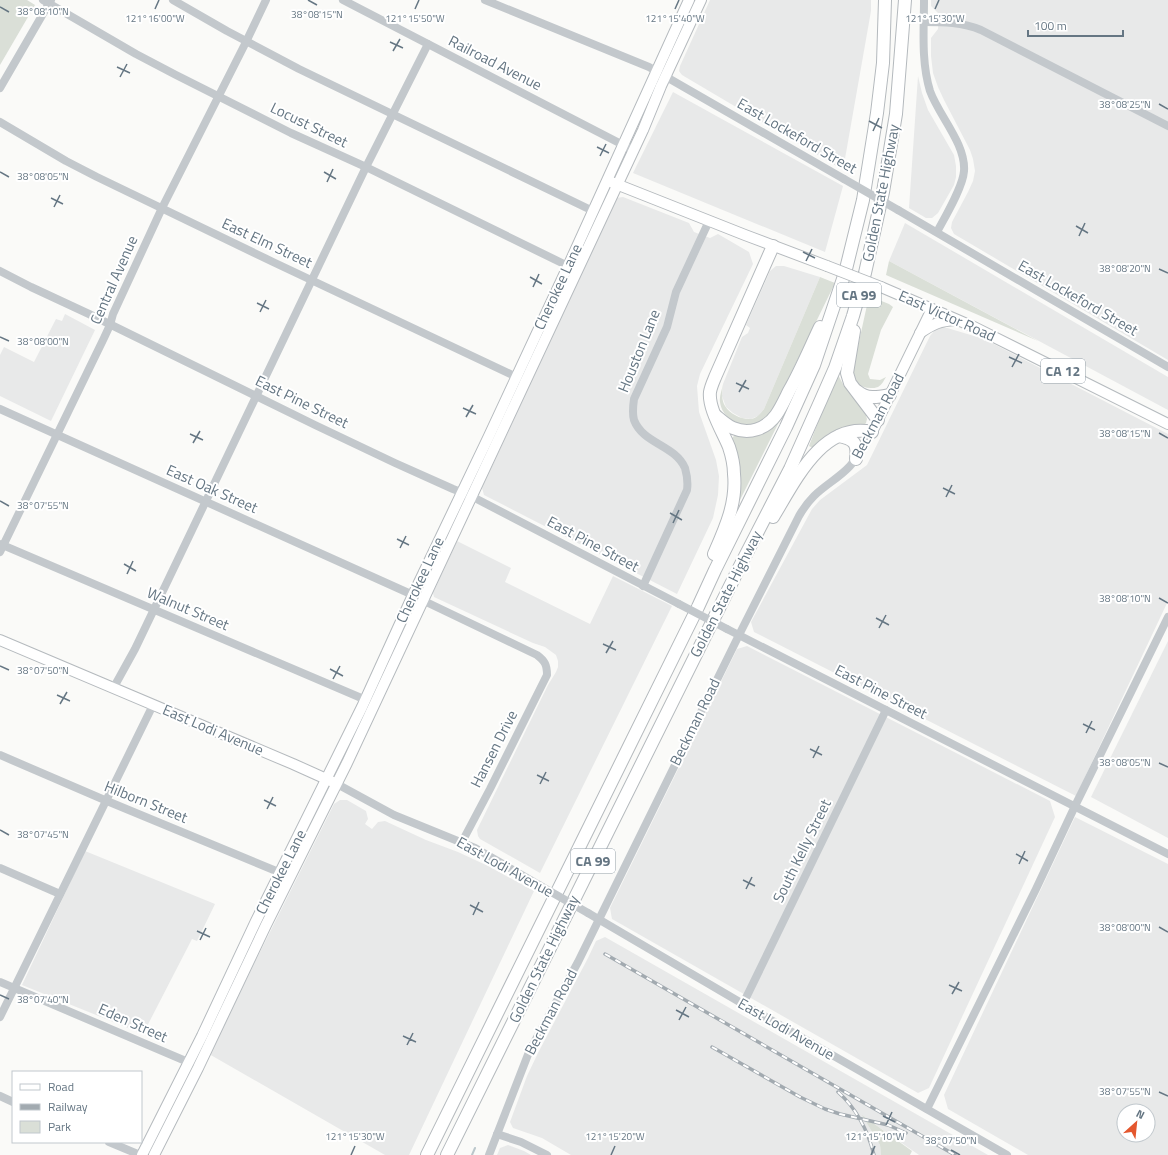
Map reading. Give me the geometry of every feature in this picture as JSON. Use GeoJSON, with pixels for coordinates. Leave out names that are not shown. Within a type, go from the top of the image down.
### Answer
{"type":"FeatureCollection","features":[{"type":"Feature","properties":{"kind":"highway","name":"Golden State Highway"},"geometry":{"type":"LineString","coordinates":[[427,1155],[698,607],[786,427],[814,365],[845,273],[863,200],[878,113],[882,69],[885,0]]}},
{"type":"Feature","properties":{"kind":"highway","name":"Golden State Highway"},"geometry":{"type":"LineString","coordinates":[[447,1155],[739,568],[790,469],[835,368],[853,316],[865,272],[883,192],[895,121],[905,0]]}},
{"type":"Feature","properties":{"kind":"highway"},"geometry":{"type":"LineString","coordinates":[[698,607],[709,566],[727,522],[735,494],[734,474],[729,448],[718,425],[710,402],[710,393],[773,246]]}},
{"type":"Feature","properties":{"kind":"highway"},"geometry":{"type":"LineString","coordinates":[[865,272],[847,373],[853,388],[878,420]]}},
{"type":"Feature","properties":{"kind":"highway"},"geometry":{"type":"LineString","coordinates":[[715,415],[732,428],[740,431],[758,430],[765,427],[771,421],[776,415],[797,377],[841,285]]}},
{"type":"Feature","properties":{"kind":"highway"},"geometry":{"type":"LineString","coordinates":[[853,388],[860,394],[868,397],[876,398],[890,395]]}},
{"type":"Feature","properties":{"kind":"highway"},"geometry":{"type":"LineString","coordinates":[[739,568],[755,548],[805,466],[816,451],[827,442],[850,431],[862,430],[872,432]]}},
{"type":"Feature","properties":{"kind":"highway"},"geometry":{"type":"LineString","coordinates":[[839,436],[848,438],[854,442],[856,447],[856,459]]}},
{"type":"Feature","properties":{"kind":"main road","name":"Cherokee Lane"},"geometry":{"type":"LineString","coordinates":[[141,1155],[202,1036],[256,921],[366,700],[413,595],[568,266],[689,0]]}},
{"type":"Feature","properties":{"kind":"main road","name":"Cherokee Lane"},"geometry":{"type":"LineString","coordinates":[[154,1155],[192,1080],[266,925],[337,784],[634,150],[701,0]]}},
{"type":"Feature","properties":{"kind":"main road","name":"East Victor Road"},"geometry":{"type":"LineString","coordinates":[[607,180],[881,287],[932,309],[990,335],[1168,424]]}},
{"type":"Feature","properties":{"kind":"main road","name":"Beckman Road"},"geometry":{"type":"LineString","coordinates":[[872,432],[932,309]]}},
{"type":"Feature","properties":{"kind":"main road"},"geometry":{"type":"LineString","coordinates":[[920,333],[938,322],[957,320]]}},
{"type":"Feature","properties":{"kind":"main road","name":"East Lodi Avenue"},"geometry":{"type":"LineString","coordinates":[[0,640],[154,704],[327,778],[337,784]]}},
{"type":"Feature","properties":{"kind":"street"},"geometry":{"type":"LineString","coordinates":[[173,0],[246,42],[299,69],[593,211]]}},
{"type":"Feature","properties":{"kind":"street"},"geometry":{"type":"LineString","coordinates":[[246,42],[266,0]]}},
{"type":"Feature","properties":{"kind":"street","name":"Railroad Avenue"},"geometry":{"type":"LineString","coordinates":[[343,0],[634,150]]}},
{"type":"Feature","properties":{"kind":"street","name":"East Lockeford Street"},"geometry":{"type":"LineString","coordinates":[[485,0],[639,63],[666,76],[1168,367]]}},
{"type":"Feature","properties":{"kind":"street"},"geometry":{"type":"LineString","coordinates":[[924,0],[923,51],[926,76],[936,105],[963,157],[964,172],[961,184],[937,232]]}},
{"type":"Feature","properties":{"kind":"street"},"geometry":{"type":"LineString","coordinates":[[0,88],[47,1]]}},
{"type":"Feature","properties":{"kind":"street","name":"Locust Street"},"geometry":{"type":"LineString","coordinates":[[47,1],[136,54],[291,133],[366,167],[568,266]]}},
{"type":"Feature","properties":{"kind":"street"},"geometry":{"type":"LineString","coordinates":[[924,22],[949,22],[974,26],[1168,126]]}},
{"type":"Feature","properties":{"kind":"street","name":"Central Avenue"},"geometry":{"type":"LineString","coordinates":[[1,547],[110,325],[113,314],[162,208],[246,42]]}},
{"type":"Feature","properties":{"kind":"street"},"geometry":{"type":"LineString","coordinates":[[114,687],[135,649],[204,501],[366,167],[428,44]]}},
{"type":"Feature","properties":{"kind":"street","name":"East Elm Street"},"geometry":{"type":"LineString","coordinates":[[0,122],[66,161],[312,280],[526,381]]}},
{"type":"Feature","properties":{"kind":"street","name":"Houston Lane"},"geometry":{"type":"LineString","coordinates":[[643,586],[688,486],[686,473],[679,458],[671,451],[647,437],[638,428],[632,409],[639,387],[667,327],[676,292],[709,221]]}},
{"type":"Feature","properties":{"kind":"street","name":"East Pine Street"},"geometry":{"type":"LineString","coordinates":[[0,271],[395,463],[471,496],[595,559],[643,586],[1168,854]]}},
{"type":"Feature","properties":{"kind":"street","name":"East Oak Street"},"geometry":{"type":"LineString","coordinates":[[0,409],[413,595]]}},
{"type":"Feature","properties":{"kind":"street","name":"Beckman Road"},"geometry":{"type":"LineString","coordinates":[[489,1155],[529,1052],[578,962],[793,527],[805,506],[813,496],[839,476],[856,459],[872,432]]}},
{"type":"Feature","properties":{"kind":"street","name":"Walnut Street"},"geometry":{"type":"LineString","coordinates":[[1,547],[366,700]]}},
{"type":"Feature","properties":{"kind":"street","name":"Hansen Drive"},"geometry":{"type":"LineString","coordinates":[[422,600],[537,655],[544,660],[547,667],[547,675],[462,842]]}},
{"type":"Feature","properties":{"kind":"street"},"geometry":{"type":"LineString","coordinates":[[927,1109],[1167,621]]}},
{"type":"Feature","properties":{"kind":"street"},"geometry":{"type":"LineString","coordinates":[[0,1017],[154,704]]}},
{"type":"Feature","properties":{"kind":"street","name":"South Kelly Street"},"geometry":{"type":"LineString","coordinates":[[743,1004],[886,710]]}},
{"type":"Feature","properties":{"kind":"street","name":"Hilborn Street"},"geometry":{"type":"LineString","coordinates":[[0,755],[281,873]]}},
{"type":"Feature","properties":{"kind":"street","name":"East Lodi Avenue"},"geometry":{"type":"LineString","coordinates":[[337,784],[394,815],[462,842],[486,854],[743,1004],[1007,1155]]}},
{"type":"Feature","properties":{"kind":"street"},"geometry":{"type":"LineString","coordinates":[[0,868],[60,894]]}},
{"type":"Feature","properties":{"kind":"street","name":"Eden Street"},"geometry":{"type":"LineString","coordinates":[[0,982],[188,1062]]}},
{"type":"Feature","properties":{"kind":"street"},"geometry":{"type":"LineString","coordinates":[[0,1096],[12,1102]]}},
{"type":"Feature","properties":{"kind":"street"},"geometry":{"type":"LineString","coordinates":[[498,1134],[522,1142],[547,1155]]}},
{"type":"Feature","properties":{"kind":"street"},"geometry":{"type":"LineString","coordinates":[[111,1143],[141,1155]]}},
{"type":"Feature","properties":{"kind":"shaded area"},"geometry":{"type":"Polygon","coordinates":[[[710,0],[871,0],[871,11],[843,170],[682,75],[679,71],[680,66],[710,0]]]}},
{"type":"Feature","properties":{"kind":"shaded area"},"geometry":{"type":"Polygon","coordinates":[[[931,0],[1168,0],[1168,360],[954,234],[951,228],[952,222],[973,181],[975,171],[970,150],[944,100],[933,73],[931,38],[938,29],[939,14],[931,6],[931,0]]]}},
{"type":"Feature","properties":{"kind":"shaded area"},"geometry":{"type":"Polygon","coordinates":[[[918,76],[928,110],[954,155],[956,166],[954,185],[938,213],[932,218],[926,218],[909,208],[918,76]]]}},
{"type":"Feature","properties":{"kind":"shaded area"},"geometry":{"type":"Polygon","coordinates":[[[673,92],[843,186],[825,252],[633,173],[673,92]]]}},
{"type":"Feature","properties":{"kind":"shaded area"},"geometry":{"type":"Polygon","coordinates":[[[623,197],[689,223],[694,232],[710,238],[718,234],[749,252],[753,264],[700,374],[697,386],[699,412],[716,460],[719,476],[718,495],[713,518],[677,594],[484,495],[482,488],[616,198],[623,197]]]}},
{"type":"Feature","properties":{"kind":"shaded area"},"geometry":{"type":"Polygon","coordinates":[[[905,223],[1168,377],[1168,410],[889,261],[905,223]]]}},
{"type":"Feature","properties":{"kind":"shaded area"},"geometry":{"type":"Polygon","coordinates":[[[776,266],[784,266],[820,277],[764,409],[758,416],[751,419],[742,418],[726,407],[722,396],[723,384],[742,337],[748,333],[750,328],[746,325],[770,271],[776,266]]]}},
{"type":"Feature","properties":{"kind":"shaded area"},"geometry":{"type":"Polygon","coordinates":[[[65,314],[95,330],[51,421],[0,396],[0,355],[4,347],[34,362],[56,319],[62,321],[65,314]]]}},
{"type":"Feature","properties":{"kind":"shaded area"},"geometry":{"type":"Polygon","coordinates":[[[944,327],[984,339],[1168,434],[1168,601],[1076,796],[754,632],[751,622],[812,509],[820,500],[867,465],[930,336],[935,330],[944,327]]]}},
{"type":"Feature","properties":{"kind":"shaded area"},"geometry":{"type":"Polygon","coordinates":[[[457,541],[511,568],[505,582],[590,624],[613,576],[672,606],[540,873],[480,839],[477,830],[548,685],[556,672],[558,661],[556,655],[545,647],[533,643],[434,597],[433,593],[457,541]]]}},
{"type":"Feature","properties":{"kind":"shaded area"},"geometry":{"type":"Polygon","coordinates":[[[1168,641],[1168,838],[1091,797],[1168,641]]]}},
{"type":"Feature","properties":{"kind":"shaded area"},"geometry":{"type":"Polygon","coordinates":[[[747,646],[1050,801],[1055,817],[929,1088],[918,1093],[612,919],[610,908],[737,649],[747,646]]]}},
{"type":"Feature","properties":{"kind":"shaded area"},"geometry":{"type":"Polygon","coordinates":[[[340,800],[347,800],[366,811],[368,819],[365,824],[372,829],[378,822],[385,821],[488,866],[534,891],[409,1155],[385,1155],[209,1054],[334,804],[340,800]]]}},
{"type":"Feature","properties":{"kind":"shaded area"},"geometry":{"type":"Polygon","coordinates":[[[1075,817],[1168,864],[1168,1155],[1028,1155],[948,1109],[944,1095],[1075,817]]]}},
{"type":"Feature","properties":{"kind":"shaded area"},"geometry":{"type":"Polygon","coordinates":[[[85,851],[215,904],[197,941],[192,939],[143,1034],[22,985],[85,851]]]}},
{"type":"Feature","properties":{"kind":"shaded area"},"geometry":{"type":"Polygon","coordinates":[[[605,937],[988,1155],[919,1155],[863,1116],[880,1145],[881,1155],[571,1155],[542,1138],[513,1128],[510,1122],[527,1076],[538,1053],[596,941],[605,937]]]}},
{"type":"Feature","properties":{"kind":"shaded area"},"geometry":{"type":"Polygon","coordinates":[[[508,1145],[531,1155],[497,1155],[500,1148],[508,1145]]]}},
{"type":"Feature","properties":{"kind":"green space"},"geometry":{"type":"Polygon","coordinates":[[[0,0],[27,0],[35,5],[0,65],[0,0]]]}},
{"type":"Feature","properties":{"kind":"green space"},"geometry":{"type":"Polygon","coordinates":[[[889,261],[1038,341],[886,275],[889,261]]]}},
{"type":"Feature","properties":{"kind":"green space"},"geometry":{"type":"Polygon","coordinates":[[[820,277],[835,283],[774,408],[766,418],[758,423],[744,425],[733,421],[724,413],[720,402],[723,384],[723,401],[730,412],[748,419],[757,417],[760,414],[764,409],[820,277]]]}},
{"type":"Feature","properties":{"kind":"green space"},"geometry":{"type":"Polygon","coordinates":[[[869,296],[893,307],[881,330],[868,374],[870,379],[880,380],[886,377],[881,385],[874,388],[867,388],[860,385],[856,380],[853,369],[869,296]]]}},
{"type":"Feature","properties":{"kind":"green space"},"geometry":{"type":"Polygon","coordinates":[[[837,373],[844,386],[865,412],[867,419],[866,423],[864,425],[847,426],[828,434],[813,448],[809,446],[837,373]]]}},
{"type":"Feature","properties":{"kind":"green space"},"geometry":{"type":"Polygon","coordinates":[[[786,408],[740,500],[737,498],[731,439],[736,434],[786,408]]]}},
{"type":"Feature","properties":{"kind":"green space"},"geometry":{"type":"Polygon","coordinates":[[[862,1115],[912,1151],[910,1155],[881,1155],[880,1145],[862,1115]]]}},
{"type":"Feature","properties":{"kind":"waterway"},"geometry":{"type":"LineString","coordinates":[[472,1155],[475,1148]]}},
{"type":"Feature","properties":{"kind":"railway"},"geometry":{"type":"LineString","coordinates":[[605,954],[955,1155]]}},
{"type":"Feature","properties":{"kind":"railway"},"geometry":{"type":"LineString","coordinates":[[712,1047],[800,1097],[825,1109],[888,1125],[906,1133]]}},
{"type":"Feature","properties":{"kind":"railway"},"geometry":{"type":"LineString","coordinates":[[838,1092],[856,1113],[865,1129],[874,1155]]}}]}
